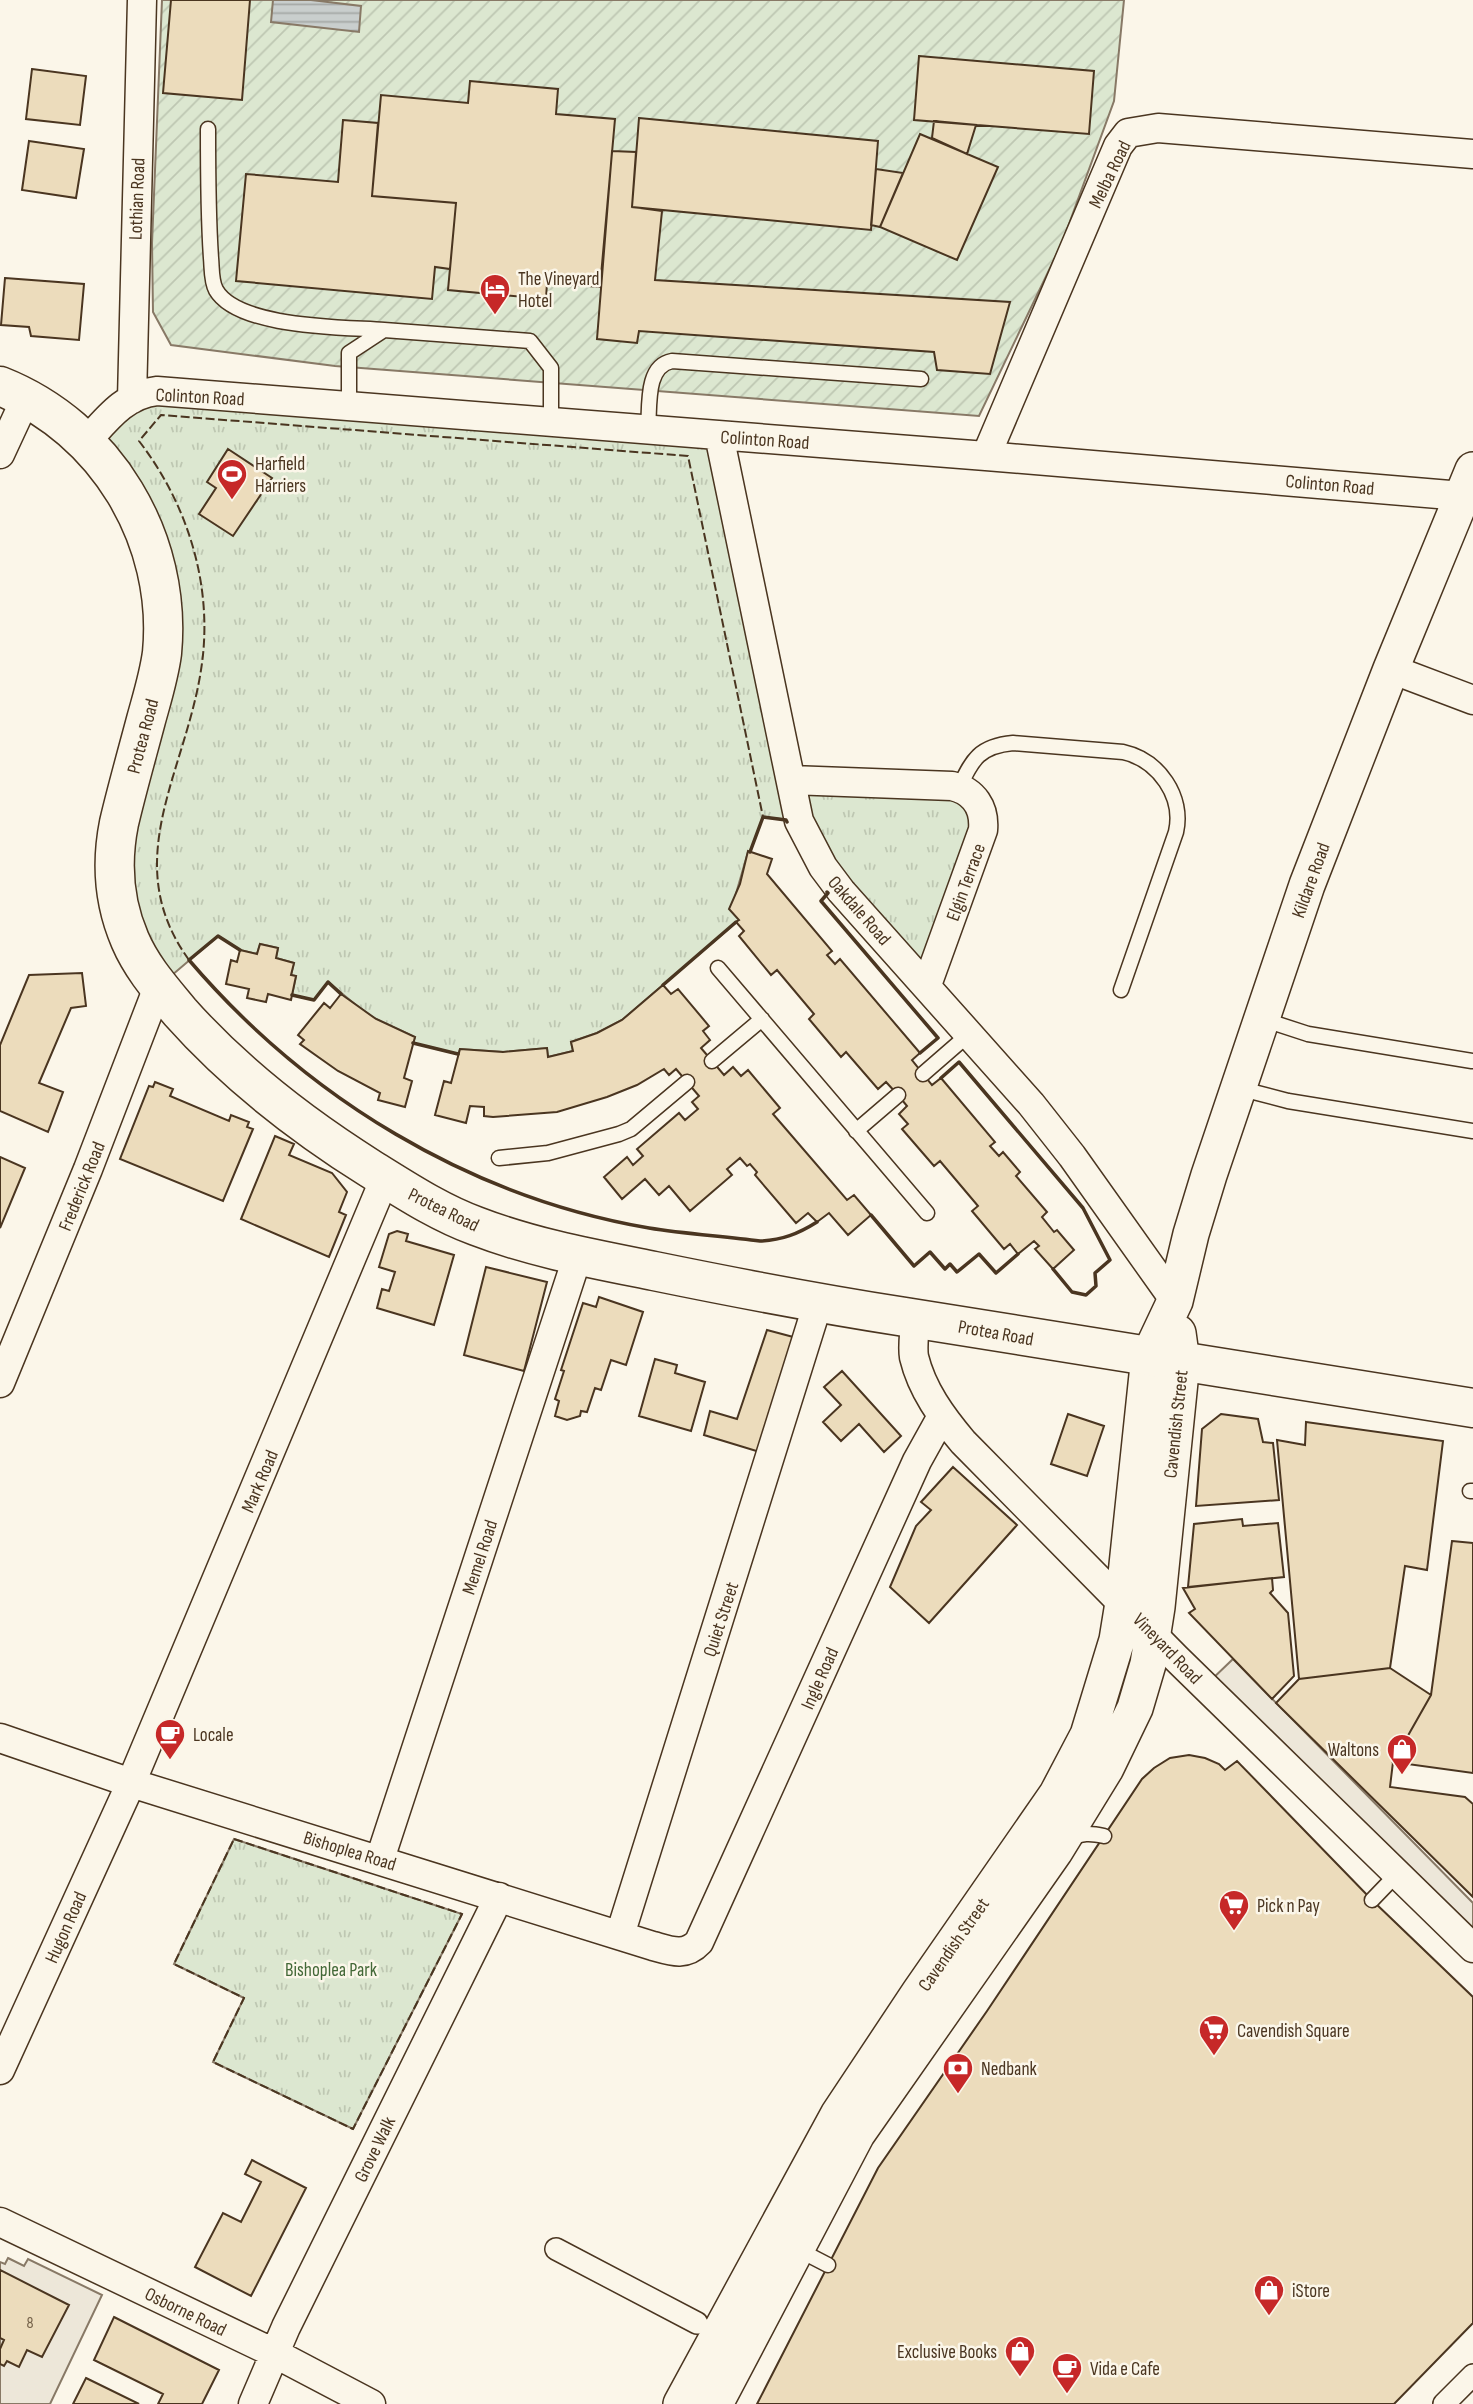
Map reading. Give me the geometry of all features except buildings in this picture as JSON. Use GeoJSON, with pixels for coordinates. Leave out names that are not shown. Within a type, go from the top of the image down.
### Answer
{"type":"FeatureCollection","features":[{"type":"Feature","properties":{"kind":"main road","name":"Protea Road"},"geometry":{"type":"LineString","coordinates":[[13,392],[53,414],[86,442],[115,476],[139,518],[152,555],[163,626],[159,674],[119,823],[114,863],[118,902],[125,928],[142,965],[158,987],[206,1040],[259,1089],[316,1133],[417,1198],[477,1227],[578,1255],[818,1303],[1473,1408]]}},
{"type":"Feature","properties":{"kind":"street","name":"Lothian Road"},"geometry":{"type":"LineString","coordinates":[[132,399],[142,0]]}},
{"type":"Feature","properties":{"kind":"street","name":"Melba Road"},"geometry":{"type":"LineString","coordinates":[[986,456],[1118,146],[1128,133],[1158,128],[1473,154]]}},
{"type":"Feature","properties":{"kind":"street","name":"Colinton Road"},"geometry":{"type":"LineString","coordinates":[[86,442],[124,403],[144,393],[157,391],[986,456],[1468,483]]}},
{"type":"Feature","properties":{"kind":"street"},"geometry":{"type":"LineString","coordinates":[[0,454],[13,392]]}},
{"type":"Feature","properties":{"kind":"street","name":"Oakdale Road"},"geometry":{"type":"LineString","coordinates":[[719,435],[799,821],[823,867],[854,906],[1031,1104],[1072,1156],[1175,1301]]}},
{"type":"Feature","properties":{"kind":"street","name":"Kildare Road"},"geometry":{"type":"LineString","coordinates":[[1175,1301],[1191,1234],[1307,885],[1391,669],[1468,483]]}},
{"type":"Feature","properties":{"kind":"street"},"geometry":{"type":"LineString","coordinates":[[1391,669],[1473,700]]}},
{"type":"Feature","properties":{"kind":"street"},"geometry":{"type":"LineString","coordinates":[[790,780],[959,788]]}},
{"type":"Feature","properties":{"kind":"street","name":"Elgin Terrace"},"geometry":{"type":"LineString","coordinates":[[927,985],[984,830],[979,804],[969,793],[959,788]]}},
{"type":"Feature","properties":{"kind":"street","name":"Frederick Road"},"geometry":{"type":"LineString","coordinates":[[0,1383],[88,1169],[158,987]]}},
{"type":"Feature","properties":{"kind":"street","name":"Mark Road"},"geometry":{"type":"LineString","coordinates":[[131,1783],[385,1178]]}},
{"type":"Feature","properties":{"kind":"street","name":"Memel Road"},"geometry":{"type":"LineString","coordinates":[[380,1859],[578,1255]]}},
{"type":"Feature","properties":{"kind":"street","name":"Cavendish Street"},"geometry":{"type":"LineString","coordinates":[[681,2404],[838,2115],[1057,1794],[1088,1735],[1117,1640],[1175,1301]]}},
{"type":"Feature","properties":{"kind":"street","name":"Quiet Street"},"geometry":{"type":"LineString","coordinates":[[620,1934],[818,1303]]}},
{"type":"Feature","properties":{"kind":"street","name":"Vineyard Road"},"geometry":{"type":"LineString","coordinates":[[915,1319],[914,1356],[923,1384],[942,1416],[963,1442],[1152,1633],[1473,1948]]}},
{"type":"Feature","properties":{"kind":"street","name":"Cavendish Street"},"geometry":{"type":"LineString","coordinates":[[715,2404],[857,2134],[1055,1851],[1106,1768],[1135,1708],[1148,1664],[1157,1607],[1165,1359]]}},
{"type":"Feature","properties":{"kind":"street","name":"Ingle Road"},"geometry":{"type":"LineString","coordinates":[[699,1942],[912,1473],[942,1416]]}},
{"type":"Feature","properties":{"kind":"street","name":"Bishoplea Road"},"geometry":{"type":"LineString","coordinates":[[0,1738],[131,1783],[675,1952],[692,1949],[699,1942]]}},
{"type":"Feature","properties":{"kind":"street","name":"Hugon Road"},"geometry":{"type":"LineString","coordinates":[[0,2070],[131,1783]]}},
{"type":"Feature","properties":{"kind":"street","name":"Grove Walk"},"geometry":{"type":"LineString","coordinates":[[253,2404],[286,2327],[499,1897]]}},
{"type":"Feature","properties":{"kind":"street","name":"Osborne Road"},"geometry":{"type":"LineString","coordinates":[[0,2222],[276,2354],[371,2404]]}},
{"type":"Feature","properties":{"kind":"street"},"geometry":{"type":"LineString","coordinates":[[556,2249],[698,2323]]}},
{"type":"Feature","properties":{"kind":"street"},"geometry":{"type":"LineString","coordinates":[[1444,2404],[1473,2375]]}},
{"type":"Feature","properties":{"kind":"lane"},"geometry":{"type":"LineString","coordinates":[[208,129],[208,223],[212,272],[215,288],[225,301],[238,310],[294,323],[530,341],[551,368],[551,422]]}},
{"type":"Feature","properties":{"kind":"lane"},"geometry":{"type":"LineString","coordinates":[[349,406],[349,354],[384,330]]}},
{"type":"Feature","properties":{"kind":"lane"},"geometry":{"type":"LineString","coordinates":[[648,429],[652,384],[657,369],[664,362],[921,379]]}},
{"type":"Feature","properties":{"kind":"lane"},"geometry":{"type":"LineString","coordinates":[[959,788],[969,765],[978,754],[994,745],[1013,743],[1123,752],[1137,755],[1157,771],[1177,804],[1177,832],[1121,990]]}},
{"type":"Feature","properties":{"kind":"lane"},"geometry":{"type":"LineString","coordinates":[[718,968],[927,1213]]}},
{"type":"Feature","properties":{"kind":"lane"},"geometry":{"type":"LineString","coordinates":[[1262,1019],[1308,1034],[1472,1061]]}},
{"type":"Feature","properties":{"kind":"lane"},"geometry":{"type":"LineString","coordinates":[[712,1061],[762,1020]]}},
{"type":"Feature","properties":{"kind":"lane"},"geometry":{"type":"LineString","coordinates":[[923,1074],[969,1034]]}},
{"type":"Feature","properties":{"kind":"lane"},"geometry":{"type":"LineString","coordinates":[[499,1158],[548,1153],[619,1134],[631,1129],[687,1083]]}},
{"type":"Feature","properties":{"kind":"lane"},"geometry":{"type":"LineString","coordinates":[[1238,1088],[1288,1101],[1473,1131]]}},
{"type":"Feature","properties":{"kind":"lane"},"geometry":{"type":"LineString","coordinates":[[856,1130],[898,1095]]}},
{"type":"Feature","properties":{"kind":"lane"},"geometry":{"type":"LineString","coordinates":[[1055,1851],[1080,1834],[1104,1836]]}},
{"type":"Feature","properties":{"kind":"lane"},"geometry":{"type":"LineString","coordinates":[[1372,1900],[1398,1873]]}},
{"type":"Feature","properties":{"kind":"lane"},"geometry":{"type":"LineString","coordinates":[[796,2248],[828,2265]]}},
{"type":"Feature","properties":{"kind":"green space"},"geometry":{"type":"Polygon","coordinates":[[[162,0],[1124,0],[1114,101],[1062,243],[979,416],[335,366],[171,345],[153,312],[152,243],[162,0]]]}},
{"type":"Feature","properties":{"kind":"green space"},"geometry":{"type":"Polygon","coordinates":[[[124,403],[719,435],[791,780],[952,786],[981,808],[927,985],[799,821],[763,817],[748,852],[735,897],[739,920],[622,1020],[571,1042],[573,1051],[548,1057],[547,1048],[504,1052],[460,1049],[458,1054],[413,1043],[415,1037],[368,1015],[328,982],[314,1000],[292,995],[296,976],[291,975],[294,963],[276,958],[278,948],[260,944],[257,954],[240,950],[218,936],[158,987],[121,916],[163,626],[97,454],[124,403]]]}},
{"type":"Feature","properties":{"kind":"green space","name":"Bishoplea Park"},"geometry":{"type":"Polygon","coordinates":[[[234,1839],[462,1914],[353,2129],[213,2062],[244,1998],[174,1964],[234,1839]]]}},
{"type":"Feature","properties":{"kind":"shaded area"},"geometry":{"type":"Polygon","coordinates":[[[273,0],[311,0],[361,6],[359,32],[271,22],[273,0]]]}},
{"type":"Feature","properties":{"kind":"shaded area"},"geometry":{"type":"Polygon","coordinates":[[[1233,1659],[1473,1903],[1473,1948],[1208,1683],[1233,1659]]]}},
{"type":"Feature","properties":{"kind":"shaded area"},"geometry":{"type":"Polygon","coordinates":[[[8,2258],[24,2266],[28,2259],[102,2295],[50,2404],[0,2404],[0,2262],[5,2264],[8,2258]]]}},
{"type":"Feature","properties":{"kind":"fence"},"geometry":{"type":"LineString","coordinates":[[189,960],[168,924],[159,888],[157,853],[162,817],[201,670],[204,609],[194,550],[184,521],[157,466],[139,441],[161,415],[688,456],[763,817]]}},
{"type":"Feature","properties":{"kind":"fence"},"geometry":{"type":"LineString","coordinates":[[234,1839],[462,1914],[353,2129],[213,2062],[244,1998],[174,1964],[234,1839]]}},
{"type":"Feature","properties":{"kind":"wall"},"geometry":{"type":"LineString","coordinates":[[750,852],[763,817],[787,822]]}},
{"type":"Feature","properties":{"kind":"wall"},"geometry":{"type":"LineString","coordinates":[[827,892],[821,901],[938,1038],[920,1053]]}},
{"type":"Feature","properties":{"kind":"wall"},"geometry":{"type":"LineString","coordinates":[[663,985],[736,922]]}},
{"type":"Feature","properties":{"kind":"wall"},"geometry":{"type":"LineString","coordinates":[[240,950],[218,936],[189,960],[235,1010],[285,1056],[339,1097],[396,1134],[455,1166],[518,1192],[582,1213],[649,1228],[760,1241],[790,1236],[817,1222]]}},
{"type":"Feature","properties":{"kind":"wall"},"geometry":{"type":"LineString","coordinates":[[292,995],[314,1000],[328,982],[341,994]]}},
{"type":"Feature","properties":{"kind":"wall"},"geometry":{"type":"LineString","coordinates":[[413,1043],[458,1054]]}},
{"type":"Feature","properties":{"kind":"wall"},"geometry":{"type":"LineString","coordinates":[[941,1078],[959,1062],[1083,1208],[1110,1260],[1095,1273],[1096,1286],[1086,1295],[1072,1292],[1053,1269]]}},
{"type":"Feature","properties":{"kind":"wall"},"geometry":{"type":"LineString","coordinates":[[871,1215],[914,1266],[930,1252],[945,1269],[950,1264],[957,1272],[979,1254],[996,1273],[1018,1254]]}},
{"type":"Feature","properties":{"kind":"place","name":"The Vineyard Hotel"},"geometry":{"type":"Point","coordinates":[495,316]}},
{"type":"Feature","properties":{"kind":"place","name":"Harfield Harriers"},"geometry":{"type":"Point","coordinates":[232,501]}},
{"type":"Feature","properties":{"kind":"place","name":"Locale"},"geometry":{"type":"Point","coordinates":[170,1761]}},
{"type":"Feature","properties":{"kind":"place","name":"Waltons"},"geometry":{"type":"Point","coordinates":[1402,1776]}},
{"type":"Feature","properties":{"kind":"place","name":"Pick n Pay"},"geometry":{"type":"Point","coordinates":[1234,1932]}},
{"type":"Feature","properties":{"kind":"place","name":"Cavendish Square"},"geometry":{"type":"Point","coordinates":[1214,2057]}},
{"type":"Feature","properties":{"kind":"place","name":"Nedbank"},"geometry":{"type":"Point","coordinates":[958,2095]}},
{"type":"Feature","properties":{"kind":"place","name":"iStore"},"geometry":{"type":"Point","coordinates":[1269,2317]}},
{"type":"Feature","properties":{"kind":"place","name":"Exclusive Books"},"geometry":{"type":"Point","coordinates":[1020,2378]}},
{"type":"Feature","properties":{"kind":"place","name":"Vida e Cafe"},"geometry":{"type":"Point","coordinates":[1067,2395]}}]}
